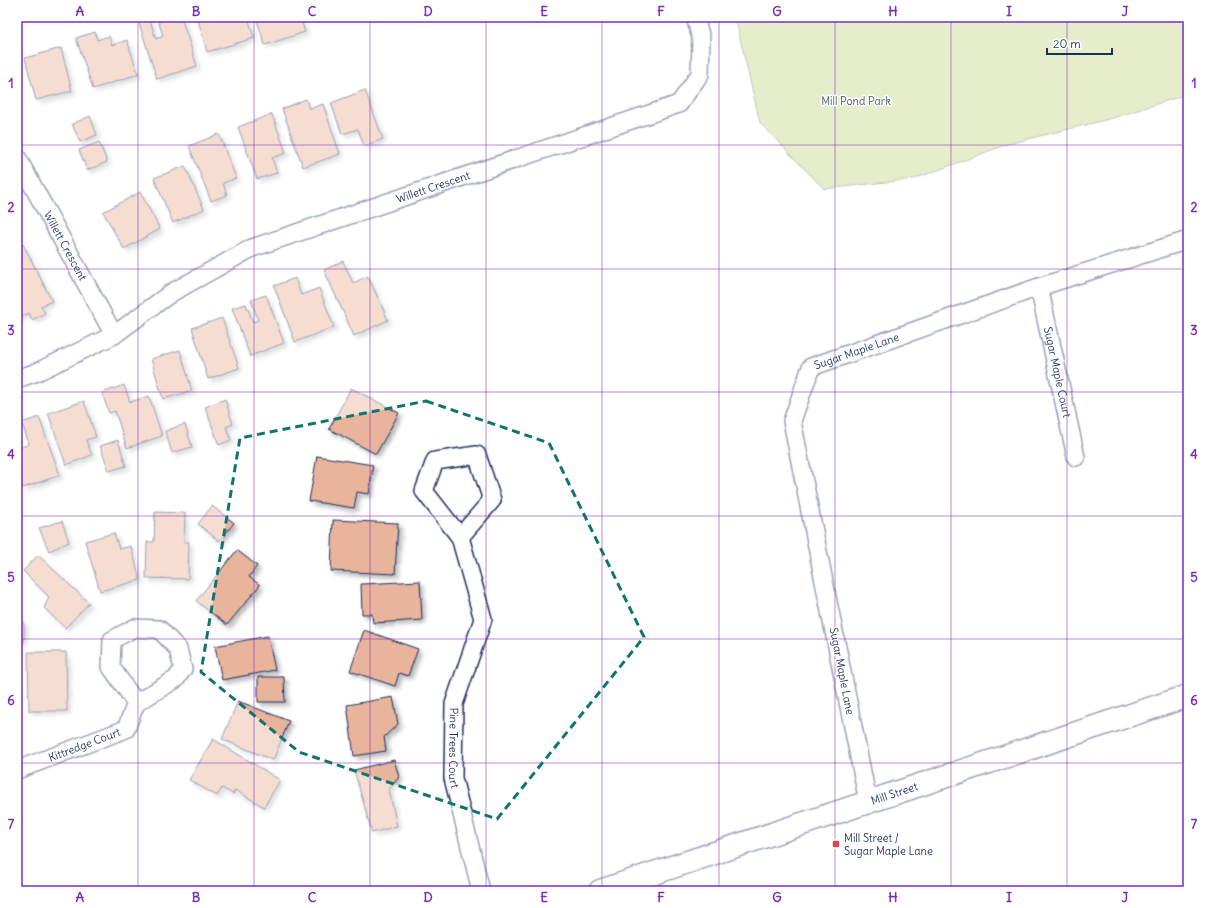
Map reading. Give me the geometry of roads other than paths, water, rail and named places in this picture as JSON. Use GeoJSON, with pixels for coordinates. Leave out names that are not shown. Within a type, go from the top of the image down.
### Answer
{"type":"FeatureCollection","features":[{"type":"Feature","properties":{"kind":"street","name":"Willett Crescent"},"geometry":{"type":"LineString","coordinates":[[17,379],[37,372],[114,335],[171,293],[252,248],[679,104],[700,74],[701,38],[695,17]]}},
{"type":"Feature","properties":{"kind":"street","name":"Willett Crescent"},"geometry":{"type":"LineString","coordinates":[[17,156],[114,335]]}},
{"type":"Feature","properties":{"kind":"street","name":"Sugar Maple Lane"},"geometry":{"type":"LineString","coordinates":[[868,802],[792,421],[811,367],[1039,287],[1188,240]]}},
{"type":"Feature","properties":{"kind":"street","name":"Sugar Maple Court"},"geometry":{"type":"LineString","coordinates":[[1039,287],[1076,457]]}},
{"type":"Feature","properties":{"kind":"street","name":"Pine Trees Court"},"geometry":{"type":"LineString","coordinates":[[460,537],[492,500],[477,455],[435,461],[424,491],[460,537],[483,619],[454,704],[453,778],[481,891]]}},
{"type":"Feature","properties":{"kind":"street"},"geometry":{"type":"LineString","coordinates":[[134,628],[159,629],[178,649],[183,669],[176,679],[136,703],[111,667],[112,640],[134,628]]}},
{"type":"Feature","properties":{"kind":"street","name":"Mill Street"},"geometry":{"type":"LineString","coordinates":[[600,891],[1188,696]]}},
{"type":"Feature","properties":{"kind":"street","name":"Kittredge Court"},"geometry":{"type":"LineString","coordinates":[[17,770],[126,729],[136,703]]}},
{"type":"Feature","properties":{"kind":"place","name":"Mill Street / Sugar Maple Lane"},"geometry":{"type":"Point","coordinates":[836,844]}},
{"type":"Feature","properties":{"kind":"park label","name":"Mill Pond Park"},"geometry":{"type":"Point","coordinates":[856,101]}}]}
